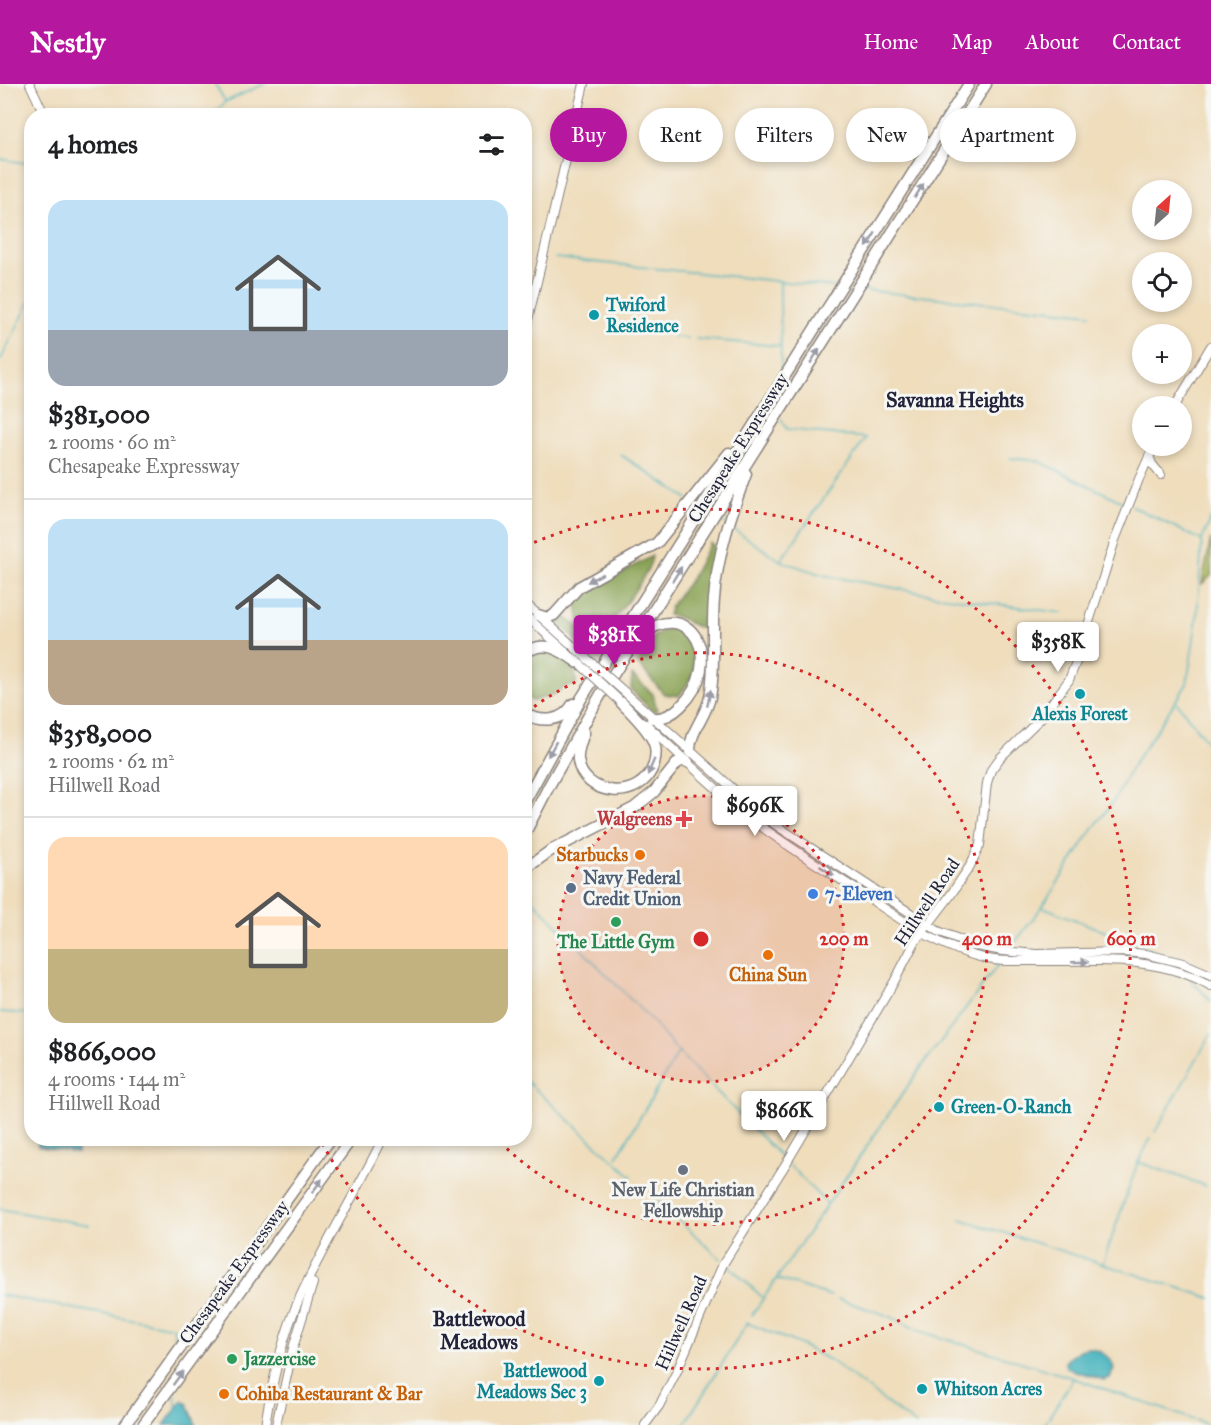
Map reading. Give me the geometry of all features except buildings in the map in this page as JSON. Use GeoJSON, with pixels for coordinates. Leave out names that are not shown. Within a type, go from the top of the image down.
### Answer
{"type":"FeatureCollection","features":[{"type":"Feature","properties":{"kind":"highway","name":"Chesapeake Expressway"},"geometry":{"type":"LineString","coordinates":[[532,788],[572,715],[604,663],[969,84]]}},
{"type":"Feature","properties":{"kind":"highway","name":"Chesapeake Expressway"},"geometry":{"type":"LineString","coordinates":[[532,819],[596,704],[986,84]]}},
{"type":"Feature","properties":{"kind":"highway"},"geometry":{"type":"LineString","coordinates":[[538,615],[547,618],[554,615],[579,587],[657,543],[738,443],[776,390]]}},
{"type":"Feature","properties":{"kind":"highway"},"geometry":{"type":"LineString","coordinates":[[532,864],[550,851],[634,808],[654,792],[678,762],[689,757],[690,741],[703,718],[711,693],[714,598],[724,541],[747,473],[761,451],[776,418]]}},
{"type":"Feature","properties":{"kind":"highway"},"geometry":{"type":"LineString","coordinates":[[635,641],[652,627],[663,623],[673,623],[693,633],[700,643],[703,654],[698,684],[690,698],[677,711],[663,718],[652,718]]}},
{"type":"Feature","properties":{"kind":"highway"},"geometry":{"type":"LineString","coordinates":[[532,649],[550,646],[581,660]]}},
{"type":"Feature","properties":{"kind":"highway"},"geometry":{"type":"LineString","coordinates":[[532,716],[544,720],[567,712],[604,663]]}},
{"type":"Feature","properties":{"kind":"highway"},"geometry":{"type":"LineString","coordinates":[[596,704],[581,741],[578,763],[587,778],[605,790],[625,790],[637,786],[647,777],[652,770],[656,753],[652,739],[624,698]]}},
{"type":"Feature","properties":{"kind":"highway","name":"Chesapeake Expressway"},"geometry":{"type":"LineString","coordinates":[[125,1425],[325,1146]]}},
{"type":"Feature","properties":{"kind":"highway","name":"Chesapeake Expressway"},"geometry":{"type":"LineString","coordinates":[[143,1425],[346,1146]]}},
{"type":"Feature","properties":{"kind":"main road"},"geometry":{"type":"LineString","coordinates":[[30,84],[41,108]]}},
{"type":"Feature","properties":{"kind":"main road"},"geometry":{"type":"LineString","coordinates":[[532,303],[584,84]]}},
{"type":"Feature","properties":{"kind":"main road"},"geometry":{"type":"LineString","coordinates":[[1181,396],[1211,346]]}},
{"type":"Feature","properties":{"kind":"main road"},"geometry":{"type":"LineString","coordinates":[[1149,456],[1161,475]]}},
{"type":"Feature","properties":{"kind":"main road","name":"Hillwell Road"},"geometry":{"type":"LineString","coordinates":[[645,1425],[659,1406],[677,1371],[723,1264],[787,1162],[921,933],[951,896],[976,856],[983,826],[987,783],[992,770],[1000,758],[1051,707],[1072,673],[1115,540],[1149,456]]}},
{"type":"Feature","properties":{"kind":"main road"},"geometry":{"type":"LineString","coordinates":[[532,609],[581,660]]}},
{"type":"Feature","properties":{"kind":"main road"},"geometry":{"type":"LineString","coordinates":[[532,621],[581,660],[689,757],[768,820],[927,925],[956,939],[990,950],[1037,954],[1135,952],[1174,961],[1211,975]]}},
{"type":"Feature","properties":{"kind":"main road"},"geometry":{"type":"LineString","coordinates":[[624,698],[652,718],[746,813],[785,844],[921,933],[956,949],[988,959],[1125,961],[1178,972],[1211,986]]}},
{"type":"Feature","properties":{"kind":"main road"},"geometry":{"type":"LineString","coordinates":[[265,1425],[277,1367],[291,1321],[307,1283],[380,1146]]}},
{"type":"Feature","properties":{"kind":"main road"},"geometry":{"type":"LineString","coordinates":[[276,1425],[297,1332],[310,1288],[328,1243]]}},
{"type":"Feature","properties":{"kind":"green space"},"geometry":{"type":"Polygon","coordinates":[[[1211,538],[1211,576],[1202,584],[1211,538]]]}},
{"type":"Feature","properties":{"kind":"green space"},"geometry":{"type":"Polygon","coordinates":[[[710,543],[715,546],[708,578],[704,628],[668,615],[671,605],[692,577],[710,543]]]}},
{"type":"Feature","properties":{"kind":"green space"},"geometry":{"type":"Polygon","coordinates":[[[652,556],[631,596],[600,633],[580,620],[577,609],[578,597],[652,556]]]}},
{"type":"Feature","properties":{"kind":"green space"},"geometry":{"type":"Polygon","coordinates":[[[559,616],[565,617],[599,644],[596,649],[587,650],[558,623],[559,616]]]}},
{"type":"Feature","properties":{"kind":"green space"},"geometry":{"type":"Polygon","coordinates":[[[674,628],[686,633],[694,642],[693,676],[679,696],[664,694],[638,664],[647,645],[655,636],[674,628]]]}},
{"type":"Feature","properties":{"kind":"green space"},"geometry":{"type":"Polygon","coordinates":[[[547,650],[558,655],[572,667],[576,685],[566,686],[555,694],[532,700],[532,655],[547,650]]]}},
{"type":"Feature","properties":{"kind":"green space"},"geometry":{"type":"Polygon","coordinates":[[[632,675],[653,694],[657,711],[652,711],[631,690],[632,675]]]}},
{"type":"Feature","properties":{"kind":"water"},"geometry":{"type":"Polygon","coordinates":[[[38,1146],[77,1146],[77,1153],[38,1146]]]}},
{"type":"Feature","properties":{"kind":"water"},"geometry":{"type":"Polygon","coordinates":[[[1089,1348],[1108,1357],[1111,1361],[1114,1369],[1110,1378],[1104,1380],[1066,1368],[1065,1362],[1070,1357],[1078,1351],[1089,1348]]]}},
{"type":"Feature","properties":{"kind":"water"},"geometry":{"type":"Polygon","coordinates":[[[183,1400],[188,1404],[196,1425],[164,1425],[183,1400]]]}},
{"type":"Feature","properties":{"kind":"waterway"},"geometry":{"type":"LineString","coordinates":[[215,84],[225,101]]}},
{"type":"Feature","properties":{"kind":"waterway"},"geometry":{"type":"LineString","coordinates":[[219,108],[225,102],[264,84]]}},
{"type":"Feature","properties":{"kind":"waterway"},"geometry":{"type":"LineString","coordinates":[[0,159],[24,163]]}},
{"type":"Feature","properties":{"kind":"waterway"},"geometry":{"type":"LineString","coordinates":[[555,258],[834,287]]}},
{"type":"Feature","properties":{"kind":"waterway"},"geometry":{"type":"LineString","coordinates":[[780,282],[781,371]]}},
{"type":"Feature","properties":{"kind":"waterway"},"geometry":{"type":"LineString","coordinates":[[863,290],[1090,314]]}},
{"type":"Feature","properties":{"kind":"waterway"},"geometry":{"type":"LineString","coordinates":[[0,361],[24,313]]}},
{"type":"Feature","properties":{"kind":"waterway"},"geometry":{"type":"LineString","coordinates":[[673,337],[688,338]]}},
{"type":"Feature","properties":{"kind":"waterway"},"geometry":{"type":"LineString","coordinates":[[696,339],[780,346]]}},
{"type":"Feature","properties":{"kind":"waterway"},"geometry":{"type":"LineString","coordinates":[[781,394],[781,401]]}},
{"type":"Feature","properties":{"kind":"waterway"},"geometry":{"type":"LineString","coordinates":[[781,419],[787,429],[866,438],[781,560]]}},
{"type":"Feature","properties":{"kind":"waterway"},"geometry":{"type":"LineString","coordinates":[[621,455],[688,499]]}},
{"type":"Feature","properties":{"kind":"waterway"},"geometry":{"type":"LineString","coordinates":[[1010,458],[1038,461],[1125,503]]}},
{"type":"Feature","properties":{"kind":"waterway"},"geometry":{"type":"LineString","coordinates":[[1132,506],[1201,540]]}},
{"type":"Feature","properties":{"kind":"waterway"},"geometry":{"type":"LineString","coordinates":[[1010,949],[1042,907],[1115,799],[1131,768],[1187,684],[1197,618],[1202,540],[1211,518]]}},
{"type":"Feature","properties":{"kind":"waterway"},"geometry":{"type":"LineString","coordinates":[[718,519],[725,523]]}},
{"type":"Feature","properties":{"kind":"waterway"},"geometry":{"type":"LineString","coordinates":[[733,529],[781,561],[823,575],[933,595],[1062,613]]}},
{"type":"Feature","properties":{"kind":"waterway"},"geometry":{"type":"LineString","coordinates":[[1177,703],[1211,747]]}},
{"type":"Feature","properties":{"kind":"waterway"},"geometry":{"type":"LineString","coordinates":[[532,899],[784,1160]]}},
{"type":"Feature","properties":{"kind":"waterway"},"geometry":{"type":"LineString","coordinates":[[1043,907],[1164,955]]}},
{"type":"Feature","properties":{"kind":"waterway"},"geometry":{"type":"LineString","coordinates":[[752,1315],[914,1077],[998,965]]}},
{"type":"Feature","properties":{"kind":"waterway"},"geometry":{"type":"LineString","coordinates":[[1191,980],[1211,1001]]}},
{"type":"Feature","properties":{"kind":"waterway"},"geometry":{"type":"LineString","coordinates":[[0,1012],[24,1014]]}},
{"type":"Feature","properties":{"kind":"waterway"},"geometry":{"type":"LineString","coordinates":[[1155,1132],[1211,1034]]}},
{"type":"Feature","properties":{"kind":"waterway"},"geometry":{"type":"LineString","coordinates":[[617,1157],[678,1053]]}},
{"type":"Feature","properties":{"kind":"waterway"},"geometry":{"type":"LineString","coordinates":[[532,1086],[632,1177]]}},
{"type":"Feature","properties":{"kind":"waterway"},"geometry":{"type":"LineString","coordinates":[[1103,1263],[1138,1162],[1151,1138]]}},
{"type":"Feature","properties":{"kind":"waterway"},"geometry":{"type":"LineString","coordinates":[[1138,1162],[1206,1186]]}},
{"type":"Feature","properties":{"kind":"waterway"},"geometry":{"type":"LineString","coordinates":[[790,1166],[827,1204]]}},
{"type":"Feature","properties":{"kind":"waterway"},"geometry":{"type":"LineString","coordinates":[[658,1201],[721,1259]]}},
{"type":"Feature","properties":{"kind":"waterway"},"geometry":{"type":"LineString","coordinates":[[0,1209],[89,1225]]}},
{"type":"Feature","properties":{"kind":"waterway"},"geometry":{"type":"LineString","coordinates":[[960,1219],[1211,1298]]}},
{"type":"Feature","properties":{"kind":"waterway"},"geometry":{"type":"LineString","coordinates":[[728,1265],[762,1297]]}},
{"type":"Feature","properties":{"kind":"waterway"},"geometry":{"type":"LineString","coordinates":[[778,1279],[831,1296]]}},
{"type":"Feature","properties":{"kind":"waterway"},"geometry":{"type":"LineString","coordinates":[[0,1295],[174,1327],[174,1347]]}},
{"type":"Feature","properties":{"kind":"waterway"},"geometry":{"type":"LineString","coordinates":[[838,1299],[889,1316],[920,1331],[1073,1378],[1209,1425]]}},
{"type":"Feature","properties":{"kind":"waterway"},"geometry":{"type":"LineString","coordinates":[[684,1425],[748,1322]]}},
{"type":"Feature","properties":{"kind":"waterway"},"geometry":{"type":"LineString","coordinates":[[747,1323],[799,1344],[831,1361],[916,1425]]}},
{"type":"Feature","properties":{"kind":"waterway"},"geometry":{"type":"LineString","coordinates":[[1044,1425],[1073,1379]]}},
{"type":"Feature","properties":{"kind":"waterway"},"geometry":{"type":"LineString","coordinates":[[175,1389],[176,1408]]}},
{"type":"Feature","properties":{"kind":"place","name":"Twiford Residence"},"geometry":{"type":"Point","coordinates":[594,315]}},
{"type":"Feature","properties":{"kind":"place","name":"Alexis Forest"},"geometry":{"type":"Point","coordinates":[1080,694]}},
{"type":"Feature","properties":{"kind":"place","name":"Walgreens"},"geometry":{"type":"Point","coordinates":[684,819]}},
{"type":"Feature","properties":{"kind":"place","name":"Starbucks"},"geometry":{"type":"Point","coordinates":[640,855]}},
{"type":"Feature","properties":{"kind":"place","name":"Navy Federal Credit Union"},"geometry":{"type":"Point","coordinates":[571,888]}},
{"type":"Feature","properties":{"kind":"place","name":"7-Eleven"},"geometry":{"type":"Point","coordinates":[813,894]}},
{"type":"Feature","properties":{"kind":"place","name":"The Little Gym"},"geometry":{"type":"Point","coordinates":[616,922]}},
{"type":"Feature","properties":{"kind":"place","name":"China Sun"},"geometry":{"type":"Point","coordinates":[768,955]}},
{"type":"Feature","properties":{"kind":"place","name":"Green-O-Ranch"},"geometry":{"type":"Point","coordinates":[939,1107]}},
{"type":"Feature","properties":{"kind":"place","name":"New Life Christian Fellowship"},"geometry":{"type":"Point","coordinates":[683,1170]}},
{"type":"Feature","properties":{"kind":"place","name":"Jazzercise"},"geometry":{"type":"Point","coordinates":[232,1359]}},
{"type":"Feature","properties":{"kind":"place","name":"Battlewood Meadows Sec 3"},"geometry":{"type":"Point","coordinates":[599,1381]}},
{"type":"Feature","properties":{"kind":"place","name":"Whitson Acres"},"geometry":{"type":"Point","coordinates":[922,1389]}},
{"type":"Feature","properties":{"kind":"place","name":"Cohiba Restaurant & Bar"},"geometry":{"type":"Point","coordinates":[224,1394]}},
{"type":"Feature","properties":{"kind":"district","name":"Savanna Heights"},"geometry":{"type":"Point","coordinates":[955,400]}},
{"type":"Feature","properties":{"kind":"district","name":"Battlewood Meadows"},"geometry":{"type":"Point","coordinates":[479,1330]}}]}
